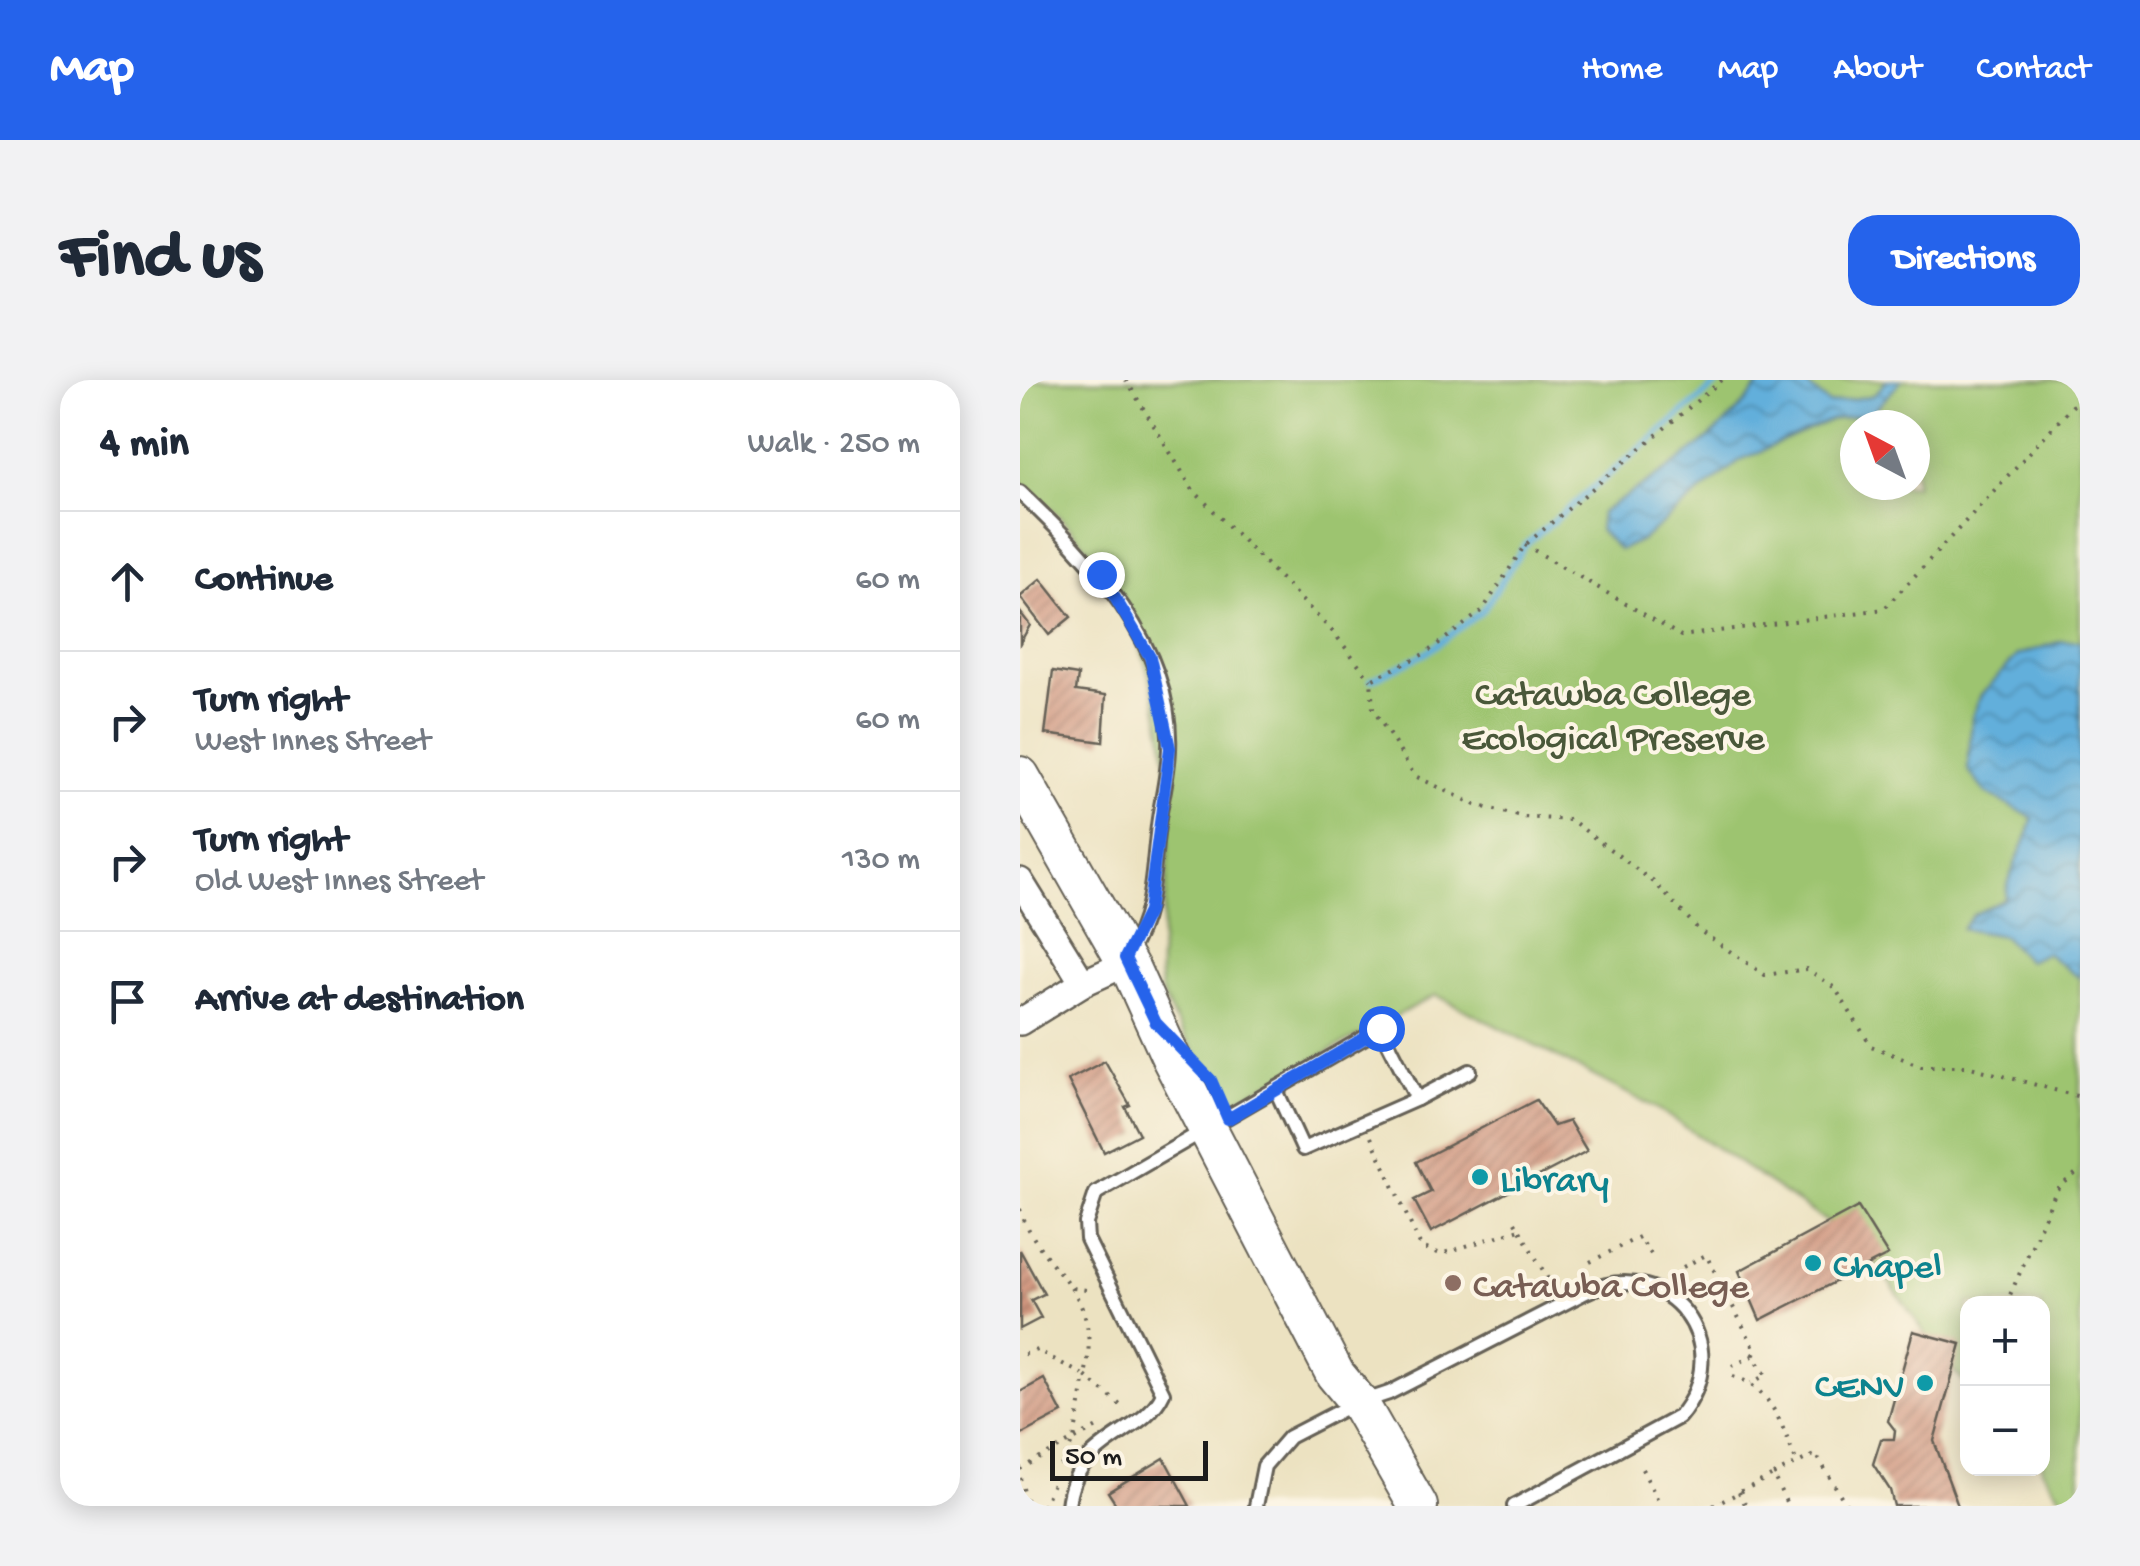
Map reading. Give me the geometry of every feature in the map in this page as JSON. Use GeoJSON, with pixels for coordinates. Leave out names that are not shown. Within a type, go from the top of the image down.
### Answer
{"type":"FeatureCollection","features":[{"type":"Feature","properties":{"kind":"main road"},"geometry":{"type":"LineString","coordinates":[[1020,776],[1126,960],[1156,1023],[1211,1080],[1219,1125],[1355,1364],[1360,1403],[1418,1506]]}},
{"type":"Feature","properties":{"kind":"street"},"geometry":{"type":"LineString","coordinates":[[1020,881],[1083,982]]}},
{"type":"Feature","properties":{"kind":"street"},"geometry":{"type":"LineString","coordinates":[[1020,1022],[1126,960]]}},
{"type":"Feature","properties":{"kind":"lane"},"geometry":{"type":"LineString","coordinates":[[1020,492],[1101,574],[1150,657],[1162,703],[1170,748],[1148,912],[1126,960]]}},
{"type":"Feature","properties":{"kind":"lane"},"geometry":{"type":"LineString","coordinates":[[1068,1506],[1085,1463],[1108,1438],[1148,1414],[1163,1393],[1161,1381],[1087,1240],[1089,1208],[1108,1182],[1219,1125],[1381,1028],[1417,1099]]}},
{"type":"Feature","properties":{"kind":"lane"},"geometry":{"type":"LineString","coordinates":[[1276,1090],[1303,1148],[1417,1099],[1470,1071]]}},
{"type":"Feature","properties":{"kind":"lane"},"geometry":{"type":"LineString","coordinates":[[1256,1506],[1264,1466],[1289,1437],[1389,1393],[1604,1284],[1620,1280],[1680,1304],[1694,1322],[1700,1342],[1699,1387],[1689,1405],[1679,1417],[1514,1506]]}},
{"type":"Feature","properties":{"kind":"path"},"geometry":{"type":"LineString","coordinates":[[1126,380],[1193,490],[1334,633],[1371,680],[1373,709],[1415,776],[1476,805],[1522,817],[1571,820],[1656,883],[1700,931],[1765,975],[1807,969],[1834,988],[1871,1046],[1921,1066],[1968,1066],[2080,1097]]}},
{"type":"Feature","properties":{"kind":"path"},"geometry":{"type":"LineString","coordinates":[[1371,680],[1426,653],[1482,612],[1525,544],[1722,380]]}},
{"type":"Feature","properties":{"kind":"path"},"geometry":{"type":"LineString","coordinates":[[1525,544],[1681,636],[1884,609],[2080,398]]}},
{"type":"Feature","properties":{"kind":"path"},"geometry":{"type":"LineString","coordinates":[[1364,1122],[1420,1247],[1441,1254],[1520,1230]]}},
{"type":"Feature","properties":{"kind":"path"},"geometry":{"type":"LineString","coordinates":[[2010,1296],[2058,1190],[2080,1170]]}},
{"type":"Feature","properties":{"kind":"path"},"geometry":{"type":"LineString","coordinates":[[1020,1209],[1085,1314],[1090,1353],[1074,1439],[1043,1506]]}},
{"type":"Feature","properties":{"kind":"path"},"geometry":{"type":"LineString","coordinates":[[1515,1222],[1548,1279]]}},
{"type":"Feature","properties":{"kind":"path"},"geometry":{"type":"LineString","coordinates":[[1590,1262],[1640,1237],[1653,1257]]}},
{"type":"Feature","properties":{"kind":"path"},"geometry":{"type":"LineString","coordinates":[[1683,1267],[1706,1255],[1756,1351],[1732,1366]]}},
{"type":"Feature","properties":{"kind":"path"},"geometry":{"type":"LineString","coordinates":[[1716,1300],[1727,1297]]}},
{"type":"Feature","properties":{"kind":"path"},"geometry":{"type":"LineString","coordinates":[[1020,1356],[1037,1350],[1085,1376],[1127,1411],[1114,1418]]}},
{"type":"Feature","properties":{"kind":"path"},"geometry":{"type":"LineString","coordinates":[[1751,1384],[1766,1375],[1752,1356]]}},
{"type":"Feature","properties":{"kind":"path"},"geometry":{"type":"LineString","coordinates":[[1733,1376],[1771,1400],[1797,1463]]}},
{"type":"Feature","properties":{"kind":"path"},"geometry":{"type":"LineString","coordinates":[[1020,1468],[1100,1425]]}},
{"type":"Feature","properties":{"kind":"path"},"geometry":{"type":"LineString","coordinates":[[1712,1506],[1816,1454],[1846,1506]]}},
{"type":"Feature","properties":{"kind":"path"},"geometry":{"type":"LineString","coordinates":[[1642,1469],[1662,1506]]}},
{"type":"Feature","properties":{"kind":"path"},"geometry":{"type":"LineString","coordinates":[[1773,1476],[1788,1506]]}},
{"type":"Feature","properties":{"kind":"path"},"geometry":{"type":"LineString","coordinates":[[1020,1478],[1028,1506]]}},
{"type":"Feature","properties":{"kind":"path"},"geometry":{"type":"LineString","coordinates":[[1739,1492],[1746,1506]]}},
{"type":"Feature","properties":{"kind":"green space","name":"Catawba College Ecological Preserve"},"geometry":{"type":"Polygon","coordinates":[[[1020,380],[2080,380],[2080,1506],[2067,1506],[2047,1476],[2050,1476],[2050,1296],[1960,1296],[1960,1377],[1942,1358],[1879,1267],[1839,1230],[1660,1110],[1436,995],[1229,1104],[1162,993],[1169,809],[1156,703],[1142,652],[1122,604],[1095,559],[1061,518],[1020,483],[1020,380]]]}},
{"type":"Feature","properties":{"kind":"water"},"geometry":{"type":"Polygon","coordinates":[[[1762,380],[1808,380],[1808,386],[1829,404],[1874,395],[1887,380],[1902,380],[1875,410],[1840,410],[1840,418],[1740,460],[1642,540],[1619,550],[1599,530],[1601,513],[1711,436],[1748,400],[1762,380]]]}},
{"type":"Feature","properties":{"kind":"water"},"geometry":{"type":"Polygon","coordinates":[[[2062,641],[2080,641],[2080,978],[2046,953],[2028,961],[2003,936],[1962,929],[1973,915],[2005,899],[2033,818],[1986,793],[1968,770],[1972,717],[1981,695],[2018,655],[2062,641]]]}},
{"type":"Feature","properties":{"kind":"building"},"geometry":{"type":"Polygon","coordinates":[[[1041,579],[1071,617],[1049,635],[1020,597],[1041,579]]]}},
{"type":"Feature","properties":{"kind":"building"},"geometry":{"type":"Polygon","coordinates":[[[1020,612],[1030,625],[1020,643],[1020,612]]]}},
{"type":"Feature","properties":{"kind":"building"},"geometry":{"type":"Polygon","coordinates":[[[1053,671],[1078,675],[1076,691],[1106,695],[1103,742],[1045,734],[1053,671]]]}},
{"type":"Feature","properties":{"kind":"building"},"geometry":{"type":"Polygon","coordinates":[[[1105,1061],[1130,1105],[1125,1107],[1139,1134],[1104,1152],[1068,1080],[1105,1061]]]}},
{"type":"Feature","properties":{"kind":"building","name":"Library"},"geometry":{"type":"Polygon","coordinates":[[[1536,1100],[1554,1126],[1569,1121],[1587,1151],[1431,1232],[1414,1200],[1431,1192],[1416,1162],[1536,1100]]]}},
{"type":"Feature","properties":{"kind":"building","name":"Chapel"},"geometry":{"type":"Polygon","coordinates":[[[1858,1207],[1888,1255],[1760,1320],[1739,1271],[1858,1207]]]}},
{"type":"Feature","properties":{"kind":"building"},"geometry":{"type":"Polygon","coordinates":[[[1020,1250],[1044,1294],[1031,1300],[1041,1318],[1020,1329],[1020,1250]]]}},
{"type":"Feature","properties":{"kind":"building","name":"CENV"},"geometry":{"type":"Polygon","coordinates":[[[1913,1331],[1960,1344],[1934,1441],[1958,1506],[1894,1506],[1890,1490],[1873,1464],[1881,1439],[1894,1439],[1895,1430],[1888,1421],[1913,1331]]]}},
{"type":"Feature","properties":{"kind":"building"},"geometry":{"type":"Polygon","coordinates":[[[1044,1379],[1062,1413],[1020,1435],[1020,1392],[1044,1379]]]}},
{"type":"Feature","properties":{"kind":"building"},"geometry":{"type":"Polygon","coordinates":[[[1164,1458],[1190,1506],[1117,1506],[1108,1492],[1164,1458]]]}},
{"type":"Feature","properties":{"kind":"waterway"},"geometry":{"type":"LineString","coordinates":[[1371,680],[1426,653],[1482,611],[1525,545],[1722,380]]}},
{"type":"Feature","properties":{"kind":"place","name":"Library"},"geometry":{"type":"Point","coordinates":[1480,1177]}},
{"type":"Feature","properties":{"kind":"place","name":"Chapel"},"geometry":{"type":"Point","coordinates":[1813,1263]}},
{"type":"Feature","properties":{"kind":"place","name":"Catawba College"},"geometry":{"type":"Point","coordinates":[1453,1283]}},
{"type":"Feature","properties":{"kind":"place","name":"CENV"},"geometry":{"type":"Point","coordinates":[1925,1383]}},
{"type":"Feature","properties":{"kind":"route"},"geometry":{"type":"LineString","coordinates":[[1101,574],[1150,657],[1170,748],[1148,912],[1125,958],[1156,1023],[1211,1080],[1228,1119],[1381,1028]]}}]}
